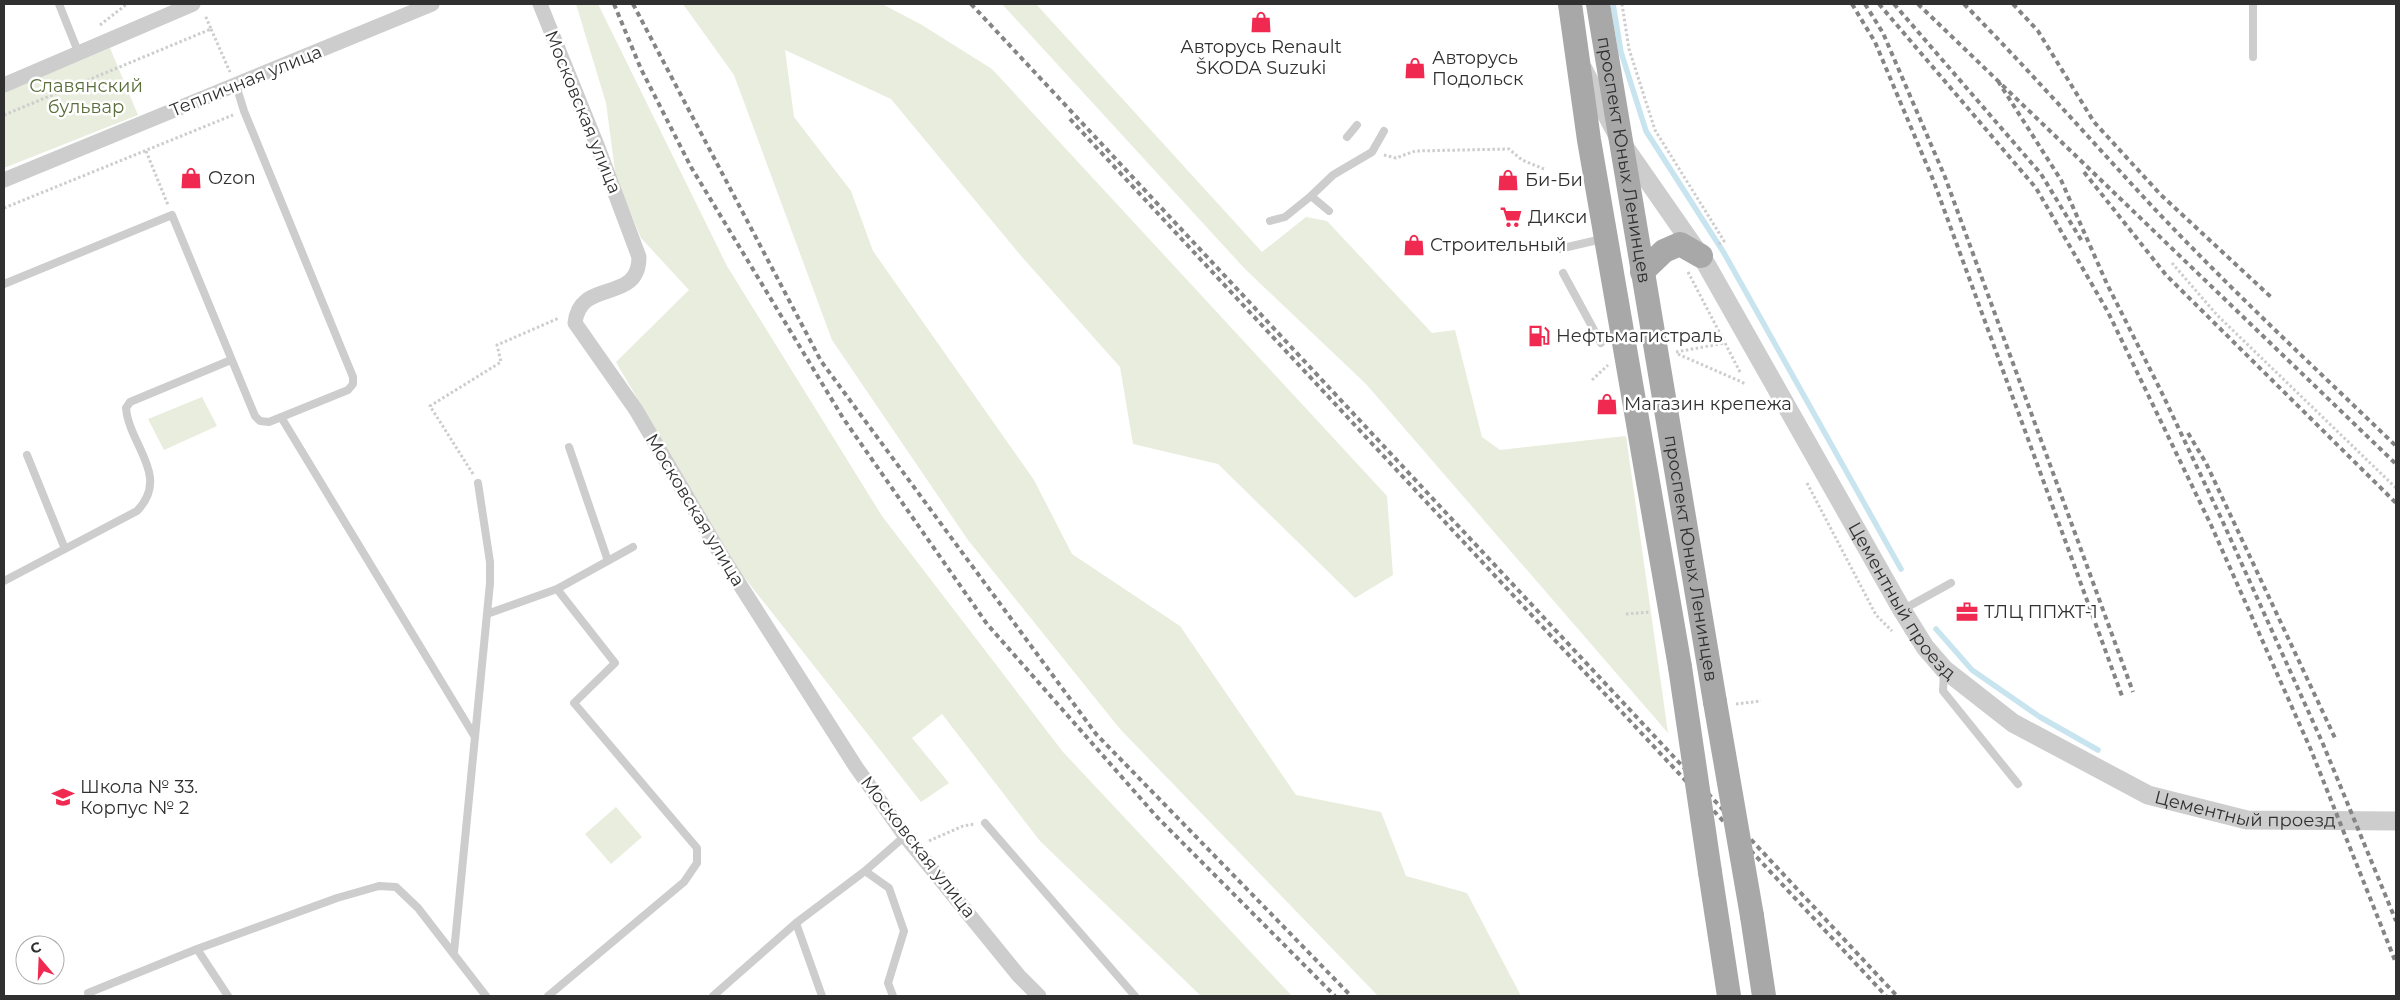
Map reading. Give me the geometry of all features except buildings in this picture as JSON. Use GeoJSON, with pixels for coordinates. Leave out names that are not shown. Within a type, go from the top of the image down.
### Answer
{"type":"FeatureCollection","features":[{"type":"Feature","properties":{"kind":"main road","name":"проспект Юных Ленинцев"},"geometry":{"type":"LineString","coordinates":[[1570,4],[1589,140],[1680,667],[1730,996]]}},
{"type":"Feature","properties":{"kind":"main road","name":"проспект Юных Ленинцев"},"geometry":{"type":"LineString","coordinates":[[1598,4],[1642,272],[1724,703],[1764,996]]}},
{"type":"Feature","properties":{"kind":"main road"},"geometry":{"type":"LineString","coordinates":[[1642,272],[1664,251],[1680,244],[1694,263]]}},
{"type":"Feature","properties":{"kind":"street","name":"Тепличная улица"},"geometry":{"type":"LineString","coordinates":[[4,180],[432,4]]}},
{"type":"Feature","properties":{"kind":"street","name":"Московская улица"},"geometry":{"type":"LineString","coordinates":[[540,4],[597,145],[639,257],[639,270],[632,281],[586,300],[576,310],[575,323],[636,410],[716,547],[856,767],[910,841],[1019,976],[1038,996]]}},
{"type":"Feature","properties":{"kind":"street"},"geometry":{"type":"LineString","coordinates":[[4,84],[79,54],[122,33],[198,8]]}},
{"type":"Feature","properties":{"kind":"street","name":"Цементный проезд"},"geometry":{"type":"LineString","coordinates":[[1578,60],[1622,142],[1902,610],[1925,647],[1944,669],[2013,723],[2148,795],[2247,820],[2396,821]]}},
{"type":"Feature","properties":{"kind":"street"},"geometry":{"type":"LineString","coordinates":[[1589,140],[1622,142]]}},
{"type":"Feature","properties":{"kind":"lane"},"geometry":{"type":"LineString","coordinates":[[59,4],[79,54]]}},
{"type":"Feature","properties":{"kind":"lane"},"geometry":{"type":"LineString","coordinates":[[2253,4],[2253,57]]}},
{"type":"Feature","properties":{"kind":"lane"},"geometry":{"type":"LineString","coordinates":[[4,284],[172,215],[255,416],[260,421],[269,422],[348,390],[353,384],[353,377],[244,111],[236,85]]}},
{"type":"Feature","properties":{"kind":"lane"},"geometry":{"type":"LineString","coordinates":[[1347,137],[1358,125]]}},
{"type":"Feature","properties":{"kind":"lane"},"geometry":{"type":"LineString","coordinates":[[1270,222],[1285,217],[1333,175],[1372,152],[1384,131]]}},
{"type":"Feature","properties":{"kind":"lane"},"geometry":{"type":"LineString","coordinates":[[1311,196],[1329,211]]}},
{"type":"Feature","properties":{"kind":"lane"},"geometry":{"type":"LineString","coordinates":[[1559,249],[1607,238]]}},
{"type":"Feature","properties":{"kind":"lane"},"geometry":{"type":"LineString","coordinates":[[1563,273],[1601,343]]}},
{"type":"Feature","properties":{"kind":"lane"},"geometry":{"type":"LineString","coordinates":[[4,581],[137,511],[147,498],[151,479],[126,414],[126,408],[130,402],[232,360]]}},
{"type":"Feature","properties":{"kind":"lane"},"geometry":{"type":"LineString","coordinates":[[281,417],[475,738]]}},
{"type":"Feature","properties":{"kind":"lane"},"geometry":{"type":"LineString","coordinates":[[569,447],[608,561]]}},
{"type":"Feature","properties":{"kind":"lane"},"geometry":{"type":"LineString","coordinates":[[27,455],[65,549]]}},
{"type":"Feature","properties":{"kind":"lane"},"geometry":{"type":"LineString","coordinates":[[454,952],[488,614],[490,574],[478,483]]}},
{"type":"Feature","properties":{"kind":"lane"},"geometry":{"type":"LineString","coordinates":[[488,614],[557,589],[633,547]]}},
{"type":"Feature","properties":{"kind":"lane"},"geometry":{"type":"LineString","coordinates":[[1902,610],[1951,583]]}},
{"type":"Feature","properties":{"kind":"lane"},"geometry":{"type":"LineString","coordinates":[[548,996],[684,882],[697,863],[697,848],[574,702],[615,663],[557,589]]}},
{"type":"Feature","properties":{"kind":"lane"},"geometry":{"type":"LineString","coordinates":[[1944,669],[1943,691],[2018,784]]}},
{"type":"Feature","properties":{"kind":"lane"},"geometry":{"type":"LineString","coordinates":[[985,823],[1134,996]]}},
{"type":"Feature","properties":{"kind":"lane"},"geometry":{"type":"LineString","coordinates":[[713,996],[796,923],[865,871],[910,841]]}},
{"type":"Feature","properties":{"kind":"lane"},"geometry":{"type":"LineString","coordinates":[[865,871],[889,888],[904,931],[888,983],[893,996]]}},
{"type":"Feature","properties":{"kind":"lane"},"geometry":{"type":"LineString","coordinates":[[88,993],[197,949],[337,898],[379,886],[396,888],[418,908],[454,952],[486,996]]}},
{"type":"Feature","properties":{"kind":"lane"},"geometry":{"type":"LineString","coordinates":[[796,923],[822,996]]}},
{"type":"Feature","properties":{"kind":"lane"},"geometry":{"type":"LineString","coordinates":[[197,949],[228,996]]}},
{"type":"Feature","properties":{"kind":"path"},"geometry":{"type":"LineString","coordinates":[[1622,4],[1629,49],[1655,130],[1724,242]]}},
{"type":"Feature","properties":{"kind":"path"},"geometry":{"type":"LineString","coordinates":[[198,8],[211,29],[236,85]]}},
{"type":"Feature","properties":{"kind":"path"},"geometry":{"type":"LineString","coordinates":[[4,115],[211,29]]}},
{"type":"Feature","properties":{"kind":"path"},"geometry":{"type":"LineString","coordinates":[[4,208],[244,111]]}},
{"type":"Feature","properties":{"kind":"path"},"geometry":{"type":"LineString","coordinates":[[1372,152],[1396,158],[1415,151],[1509,149],[1522,160],[1544,169]]}},
{"type":"Feature","properties":{"kind":"path"},"geometry":{"type":"LineString","coordinates":[[146,150],[172,215]]}},
{"type":"Feature","properties":{"kind":"path"},"geometry":{"type":"LineString","coordinates":[[1694,263],[1725,343],[1740,372]]}},
{"type":"Feature","properties":{"kind":"path"},"geometry":{"type":"LineString","coordinates":[[2172,263],[2217,315],[2396,488]]}},
{"type":"Feature","properties":{"kind":"path"},"geometry":{"type":"LineString","coordinates":[[478,483],[430,406],[501,362],[497,345],[576,310]]}},
{"type":"Feature","properties":{"kind":"path"},"geometry":{"type":"LineString","coordinates":[[1725,343],[1675,353],[1746,384]]}},
{"type":"Feature","properties":{"kind":"path"},"geometry":{"type":"LineString","coordinates":[[1592,380],[1610,362]]}},
{"type":"Feature","properties":{"kind":"path"},"geometry":{"type":"LineString","coordinates":[[1626,614],[1650,612]]}},
{"type":"Feature","properties":{"kind":"path"},"geometry":{"type":"LineString","coordinates":[[1724,703],[1761,701]]}},
{"type":"Feature","properties":{"kind":"path"},"geometry":{"type":"LineString","coordinates":[[910,841],[963,826],[985,823]]}},
{"type":"Feature","properties":{"kind":"green space"},"geometry":{"type":"Polygon","coordinates":[[[576,4],[598,4],[727,266],[882,516],[1063,752],[1292,996],[1201,996],[1040,841],[942,714],[912,738],[949,783],[921,802],[733,563],[616,362],[689,290],[641,238],[616,178],[606,103],[576,4]]]}},
{"type":"Feature","properties":{"kind":"green space"},"geometry":{"type":"Polygon","coordinates":[[[683,4],[882,4],[922,25],[992,69],[1387,496],[1393,575],[1355,598],[1218,464],[1133,444],[1120,367],[1022,257],[891,99],[785,50],[794,117],[851,191],[873,251],[1034,480],[1072,554],[1180,626],[1296,795],[1381,812],[1406,876],[1467,893],[1521,996],[1378,996],[1120,729],[968,540],[832,340],[734,75],[683,4]]]}},
{"type":"Feature","properties":{"kind":"green space"},"geometry":{"type":"Polygon","coordinates":[[[1002,4],[1036,4],[1262,252],[1306,217],[1327,221],[1432,333],[1455,330],[1482,437],[1500,450],[1626,436],[1668,733],[1366,384],[1245,269],[1002,4]]]}},
{"type":"Feature","properties":{"kind":"green space","name":"Славянский бульвар"},"geometry":{"type":"Polygon","coordinates":[[[110,48],[138,115],[4,168],[4,93],[110,48]]]}},
{"type":"Feature","properties":{"kind":"green space"},"geometry":{"type":"Polygon","coordinates":[[[202,397],[217,426],[164,450],[148,419],[202,397]]]}},
{"type":"Feature","properties":{"kind":"green space"},"geometry":{"type":"Polygon","coordinates":[[[616,807],[642,837],[611,864],[585,834],[616,807]]]}},
{"type":"Feature","properties":{"kind":"waterway"},"geometry":{"type":"LineString","coordinates":[[1613,4],[1621,52],[1646,131],[1724,253],[1901,569]]}},
{"type":"Feature","properties":{"kind":"waterway"},"geometry":{"type":"LineString","coordinates":[[1936,629],[1972,670],[2040,717],[2098,750]]}},
{"type":"Feature","properties":{"kind":"railway"},"geometry":{"type":"LineString","coordinates":[[614,4],[641,69],[691,167],[843,418],[987,624],[1157,817],[1335,996]]}},
{"type":"Feature","properties":{"kind":"railway"},"geometry":{"type":"LineString","coordinates":[[633,4],[821,361],[1096,734],[1351,996]]}},
{"type":"Feature","properties":{"kind":"railway"},"geometry":{"type":"LineString","coordinates":[[971,4],[1897,996]]}},
{"type":"Feature","properties":{"kind":"railway"},"geometry":{"type":"LineString","coordinates":[[1852,4],[1875,42],[1934,182],[2122,696]]}},
{"type":"Feature","properties":{"kind":"railway"},"geometry":{"type":"LineString","coordinates":[[1865,4],[1883,33],[1945,177],[2133,692]]}},
{"type":"Feature","properties":{"kind":"railway"},"geometry":{"type":"LineString","coordinates":[[1879,4],[2036,188],[2108,312],[2211,525],[2311,750],[2396,963]]}},
{"type":"Feature","properties":{"kind":"railway"},"geometry":{"type":"LineString","coordinates":[[1894,4],[2041,174],[2083,243]]}},
{"type":"Feature","properties":{"kind":"railway"},"geometry":{"type":"LineString","coordinates":[[1918,4],[2396,464]]}},
{"type":"Feature","properties":{"kind":"railway"},"geometry":{"type":"LineString","coordinates":[[1964,4],[2210,266],[2396,446]]}},
{"type":"Feature","properties":{"kind":"railway"},"geometry":{"type":"LineString","coordinates":[[2013,4],[2038,31],[2094,122],[2161,195],[2272,298]]}},
{"type":"Feature","properties":{"kind":"railway"},"geometry":{"type":"LineString","coordinates":[[1998,81],[2061,180],[2107,284],[2161,391],[2222,520],[2323,744],[2396,921]]}},
{"type":"Feature","properties":{"kind":"railway"},"geometry":{"type":"LineString","coordinates":[[1070,119],[1886,996]]}},
{"type":"Feature","properties":{"kind":"railway"},"geometry":{"type":"LineString","coordinates":[[2084,172],[2166,275],[2396,503]]}},
{"type":"Feature","properties":{"kind":"railway"},"geometry":{"type":"LineString","coordinates":[[2188,433],[2206,463],[2335,738]]}},
{"type":"Feature","properties":{"kind":"place","name":"Авторусь Renault ŠKODA Suzuki"},"geometry":{"type":"Point","coordinates":[1261,22]}},
{"type":"Feature","properties":{"kind":"place","name":"Авторусь Подольск"},"geometry":{"type":"Point","coordinates":[1415,68]}},
{"type":"Feature","properties":{"kind":"place","name":"Ozon"},"geometry":{"type":"Point","coordinates":[191,178]}},
{"type":"Feature","properties":{"kind":"place","name":"Би-Би"},"geometry":{"type":"Point","coordinates":[1508,180]}},
{"type":"Feature","properties":{"kind":"place","name":"Дикси"},"geometry":{"type":"Point","coordinates":[1511,217]}},
{"type":"Feature","properties":{"kind":"place","name":"Строительный"},"geometry":{"type":"Point","coordinates":[1414,245]}},
{"type":"Feature","properties":{"kind":"place","name":"Нефтьмагистраль"},"geometry":{"type":"Point","coordinates":[1539,336]}},
{"type":"Feature","properties":{"kind":"place","name":"Магазин крепежа"},"geometry":{"type":"Point","coordinates":[1607,404]}},
{"type":"Feature","properties":{"kind":"place","name":"ТЛЦ ППЖТ-1"},"geometry":{"type":"Point","coordinates":[1967,612]}},
{"type":"Feature","properties":{"kind":"place","name":"Школа № 33. Корпус № 2"},"geometry":{"type":"Point","coordinates":[63,797]}}]}
